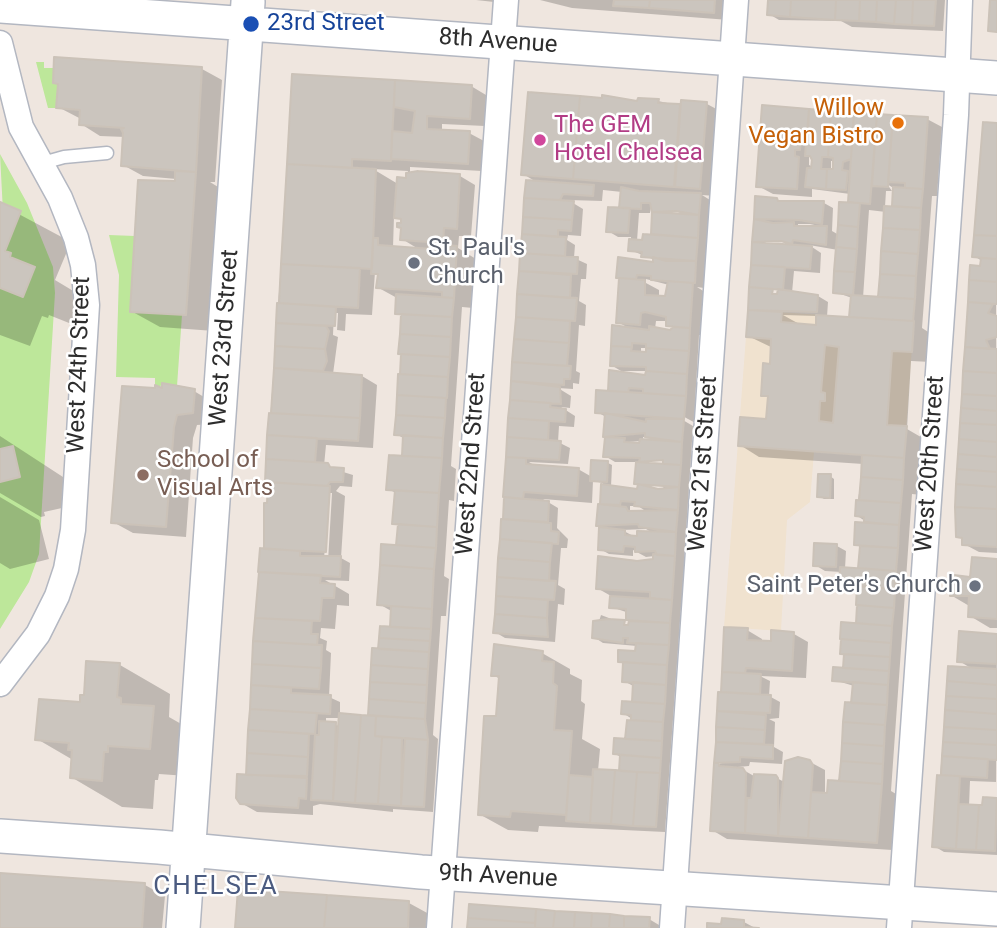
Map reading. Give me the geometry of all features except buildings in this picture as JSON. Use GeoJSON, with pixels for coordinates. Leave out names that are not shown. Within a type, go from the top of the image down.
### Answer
{"type":"FeatureCollection","features":[{"type":"Feature","properties":{"kind":"main road","name":"8th Avenue"},"geometry":{"type":"LineString","coordinates":[[0,6],[248,12],[503,42],[997,78]]}},
{"type":"Feature","properties":{"kind":"main road","name":"West 23rd Street"},"geometry":{"type":"LineString","coordinates":[[183,928],[248,12]]}},
{"type":"Feature","properties":{"kind":"main road","name":"9th Avenue"},"geometry":{"type":"LineString","coordinates":[[0,836],[442,873],[675,887],[900,915],[997,909]]}},
{"type":"Feature","properties":{"kind":"street","name":"West 22nd Street"},"geometry":{"type":"LineString","coordinates":[[439,928],[506,0]]}},
{"type":"Feature","properties":{"kind":"street","name":"West 21st Street"},"geometry":{"type":"LineString","coordinates":[[672,928],[736,0]]}},
{"type":"Feature","properties":{"kind":"street","name":"West 20th Street"},"geometry":{"type":"LineString","coordinates":[[900,915],[960,0]]}},
{"type":"Feature","properties":{"kind":"street","name":"West 24th Street"},"geometry":{"type":"LineString","coordinates":[[0,43],[16,115],[39,164],[72,223],[85,277],[87,320],[69,555],[57,596],[31,645],[0,684]]}},
{"type":"Feature","properties":{"kind":"lane"},"geometry":{"type":"LineString","coordinates":[[39,164],[64,157],[107,153]]}},
{"type":"Feature","properties":{"kind":"shaded area"},"geometry":{"type":"Polygon","coordinates":[[[748,310],[914,321],[904,458],[814,452],[810,502],[787,520],[781,631],[724,627],[748,310]]]}},
{"type":"Feature","properties":{"kind":"green space"},"geometry":{"type":"Polygon","coordinates":[[[36,62],[44,62],[44,68],[54,68],[53,83],[58,84],[56,108],[48,108],[36,62]]]}},
{"type":"Feature","properties":{"kind":"green space"},"geometry":{"type":"Polygon","coordinates":[[[0,154],[27,203],[53,267],[55,293],[39,554],[29,582],[0,629],[0,482],[20,477],[13,446],[0,449],[0,288],[23,297],[35,267],[10,257],[5,251],[0,154]]]}},
{"type":"Feature","properties":{"kind":"green space"},"geometry":{"type":"Polygon","coordinates":[[[109,235],[135,236],[130,312],[182,315],[177,386],[162,384],[159,388],[155,385],[155,378],[116,377],[119,275],[109,235]]]}},
{"type":"Feature","properties":{"kind":"place","name":"23rd Street"},"geometry":{"type":"Point","coordinates":[251,24]}},
{"type":"Feature","properties":{"kind":"place","name":"Willow Vegan Bistro"},"geometry":{"type":"Point","coordinates":[898,123]}},
{"type":"Feature","properties":{"kind":"place","name":"The GEM Hotel Chelsea"},"geometry":{"type":"Point","coordinates":[540,140]}},
{"type":"Feature","properties":{"kind":"place","name":"St. Paul's Church"},"geometry":{"type":"Point","coordinates":[414,263]}},
{"type":"Feature","properties":{"kind":"place","name":"School of Visual Arts"},"geometry":{"type":"Point","coordinates":[143,475]}},
{"type":"Feature","properties":{"kind":"place","name":"Saint Peter's Church"},"geometry":{"type":"Point","coordinates":[975,586]}},
{"type":"Feature","properties":{"kind":"district","name":"CHELSEA"},"geometry":{"type":"Point","coordinates":[216,887]}}]}
